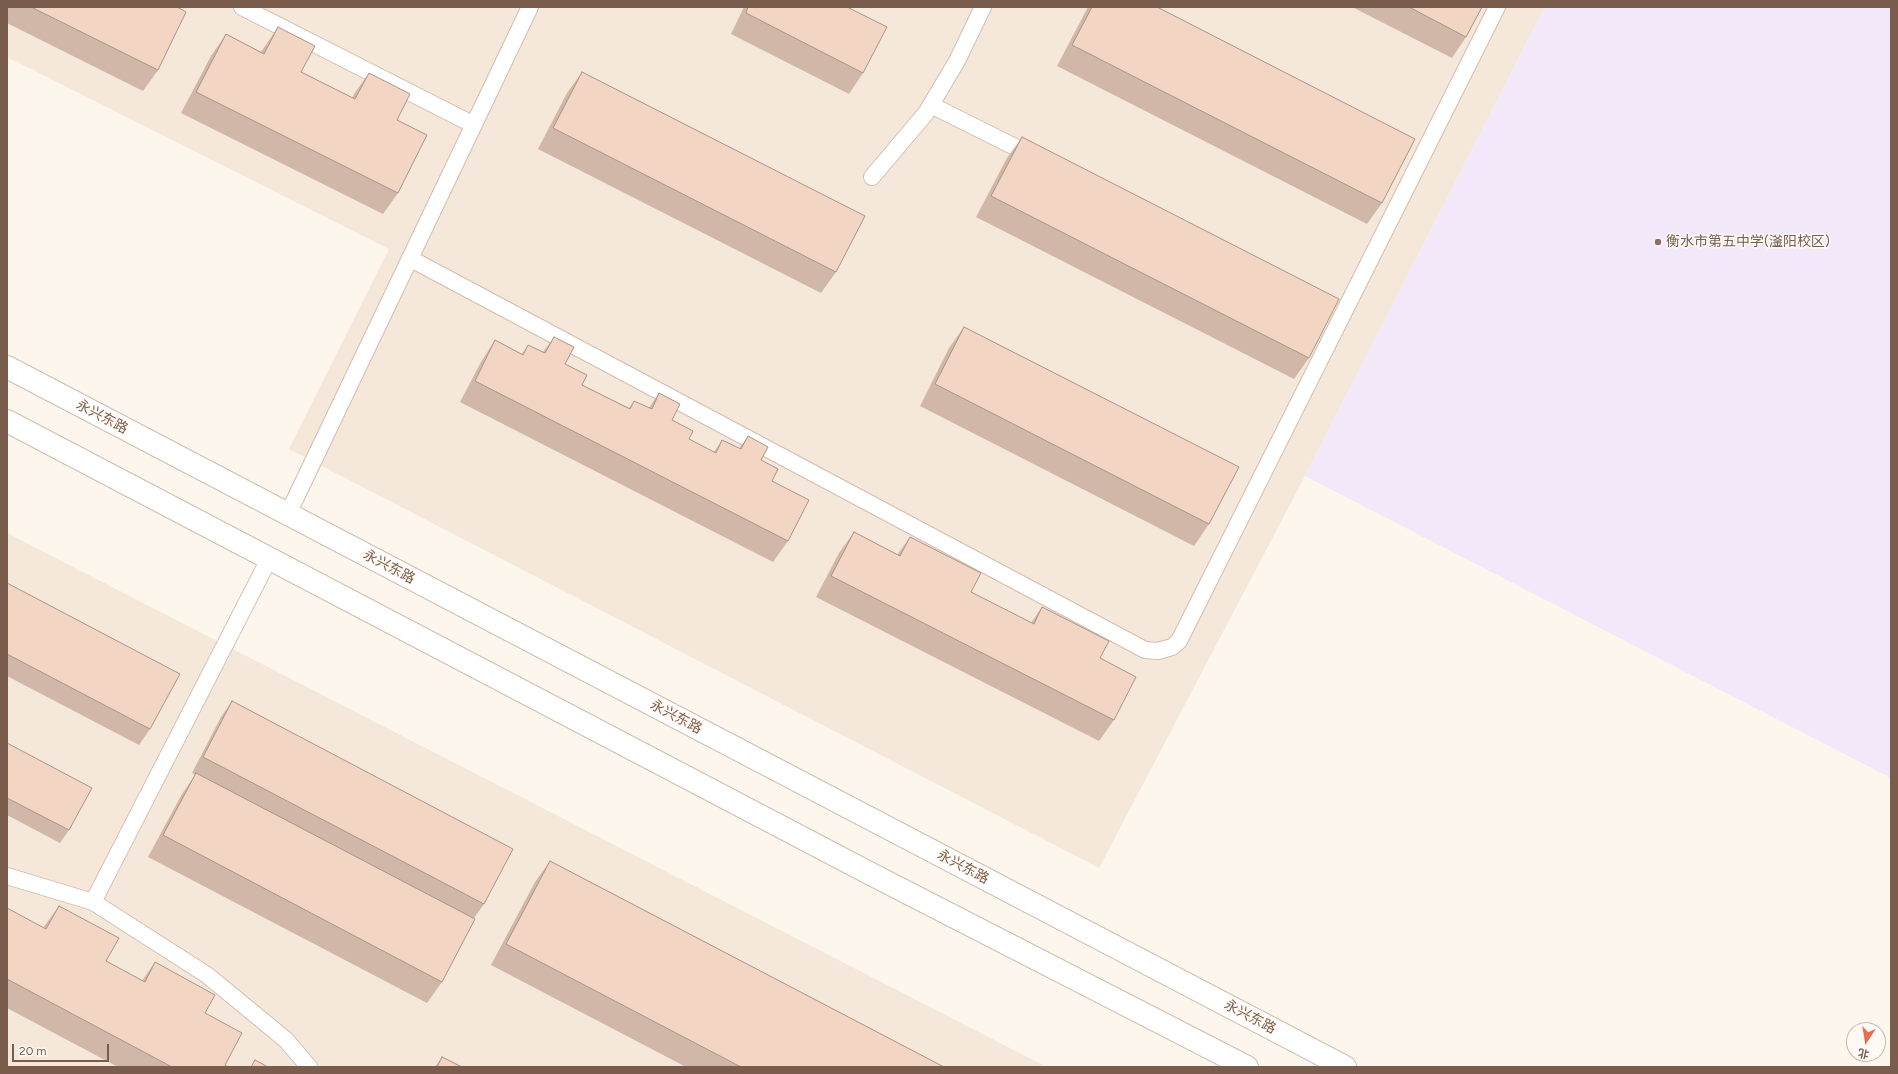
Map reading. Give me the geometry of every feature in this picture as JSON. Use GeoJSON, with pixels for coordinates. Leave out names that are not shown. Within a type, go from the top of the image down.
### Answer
{"type":"FeatureCollection","features":[{"type":"Feature","properties":{"kind":"street","name":"永兴东路"},"geometry":{"type":"LineString","coordinates":[[7,367],[1345,1067]]}},
{"type":"Feature","properties":{"kind":"street"},"geometry":{"type":"LineString","coordinates":[[7,422],[871,874],[1247,1067]]}},
{"type":"Feature","properties":{"kind":"lane"},"geometry":{"type":"LineString","coordinates":[[242,7],[474,125]]}},
{"type":"Feature","properties":{"kind":"lane"},"geometry":{"type":"LineString","coordinates":[[288,514],[530,7]]}},
{"type":"Feature","properties":{"kind":"lane"},"geometry":{"type":"LineString","coordinates":[[872,177],[930,105],[957,61],[983,7]]}},
{"type":"Feature","properties":{"kind":"lane"},"geometry":{"type":"LineString","coordinates":[[411,259],[1145,650],[1158,651],[1172,647],[1179,641],[1344,311],[1419,144],[1497,7]]}},
{"type":"Feature","properties":{"kind":"lane"},"geometry":{"type":"LineString","coordinates":[[930,105],[1045,162]]}},
{"type":"Feature","properties":{"kind":"lane"},"geometry":{"type":"LineString","coordinates":[[1330,304],[1344,311]]}},
{"type":"Feature","properties":{"kind":"lane"},"geometry":{"type":"LineString","coordinates":[[93,902],[269,559]]}},
{"type":"Feature","properties":{"kind":"lane"},"geometry":{"type":"LineString","coordinates":[[7,876],[93,902],[207,975],[286,1040],[309,1067]]}},
{"type":"Feature","properties":{"kind":"shaded area"},"geometry":{"type":"Polygon","coordinates":[[[7,7],[1545,7],[1305,476],[1099,868],[289,449],[389,249],[7,57],[7,7]]]}},
{"type":"Feature","properties":{"kind":"shaded area","name":"衡水市第五中学(滏阳校区)"},"geometry":{"type":"Polygon","coordinates":[[[1545,7],[1891,7],[1891,778],[1305,476],[1545,7]]]}},
{"type":"Feature","properties":{"kind":"shaded area"},"geometry":{"type":"Polygon","coordinates":[[[7,533],[1004,1045],[1047,1067],[7,1067],[7,533]]]}},
{"type":"Feature","properties":{"kind":"building"},"geometry":{"type":"Polygon","coordinates":[[[31,7],[177,7],[186,12],[158,70],[31,7]]]}},
{"type":"Feature","properties":{"kind":"building"},"geometry":{"type":"Polygon","coordinates":[[[748,7],[847,7],[887,27],[863,73],[746,13],[748,7]]]}},
{"type":"Feature","properties":{"kind":"building"},"geometry":{"type":"Polygon","coordinates":[[[1092,7],[1157,7],[1415,139],[1382,203],[1072,45],[1092,7]]]}},
{"type":"Feature","properties":{"kind":"building"},"geometry":{"type":"Polygon","coordinates":[[[1409,7],[1482,7],[1466,37],[1409,7]]]}},
{"type":"Feature","properties":{"kind":"building"},"geometry":{"type":"Polygon","coordinates":[[[278,27],[315,46],[301,72],[355,99],[369,73],[410,94],[397,120],[427,135],[398,193],[196,92],[226,34],[264,54],[278,27]]]}},
{"type":"Feature","properties":{"kind":"building"},"geometry":{"type":"Polygon","coordinates":[[[582,72],[865,216],[836,272],[553,128],[582,72]]]}},
{"type":"Feature","properties":{"kind":"building"},"geometry":{"type":"Polygon","coordinates":[[[1022,137],[1339,299],[1309,358],[991,196],[1022,137]]]}},
{"type":"Feature","properties":{"kind":"building"},"geometry":{"type":"Polygon","coordinates":[[[964,327],[1239,467],[1209,524],[935,384],[964,327]]]}},
{"type":"Feature","properties":{"kind":"building"},"geometry":{"type":"Polygon","coordinates":[[[554,337],[574,347],[565,364],[587,375],[582,385],[630,409],[634,401],[652,409],[659,393],[680,404],[672,420],[693,431],[689,439],[716,453],[722,440],[741,449],[748,436],[768,447],[761,460],[778,469],[772,481],[809,500],[788,541],[475,381],[495,340],[523,355],[528,345],[545,353],[554,337]]]}},
{"type":"Feature","properties":{"kind":"building"},"geometry":{"type":"Polygon","coordinates":[[[854,532],[900,556],[910,537],[981,573],[971,592],[1034,624],[1042,607],[1109,641],[1100,658],[1136,677],[1114,720],[831,576],[854,532]]]}},
{"type":"Feature","properties":{"kind":"building"},"geometry":{"type":"Polygon","coordinates":[[[7,583],[180,674],[150,729],[7,654],[7,583]]]}},
{"type":"Feature","properties":{"kind":"building"},"geometry":{"type":"Polygon","coordinates":[[[232,701],[513,849],[484,904],[203,757],[232,701]]]}},
{"type":"Feature","properties":{"kind":"building"},"geometry":{"type":"Polygon","coordinates":[[[7,743],[92,788],[69,830],[7,798],[7,743]]]}},
{"type":"Feature","properties":{"kind":"building"},"geometry":{"type":"Polygon","coordinates":[[[196,773],[475,919],[442,982],[163,835],[196,773]]]}},
{"type":"Feature","properties":{"kind":"building"},"geometry":{"type":"Polygon","coordinates":[[[550,861],[944,1067],[741,1067],[506,944],[550,861]]]}},
{"type":"Feature","properties":{"kind":"building"},"geometry":{"type":"Polygon","coordinates":[[[59,906],[119,938],[106,961],[145,982],[155,962],[215,995],[205,1013],[242,1033],[225,1065],[228,1067],[172,1067],[7,979],[7,908],[46,929],[59,906]]]}},
{"type":"Feature","properties":{"kind":"building"},"geometry":{"type":"Polygon","coordinates":[[[442,1057],[462,1067],[437,1067],[442,1057]]]}},
{"type":"Feature","properties":{"kind":"building"},"geometry":{"type":"Polygon","coordinates":[[[255,1060],[268,1067],[251,1067],[255,1060]]]}},
{"type":"Feature","properties":{"kind":"place","name":"衡水市第五中学(滏阳校区)"},"geometry":{"type":"Point","coordinates":[1658,242]}}]}
